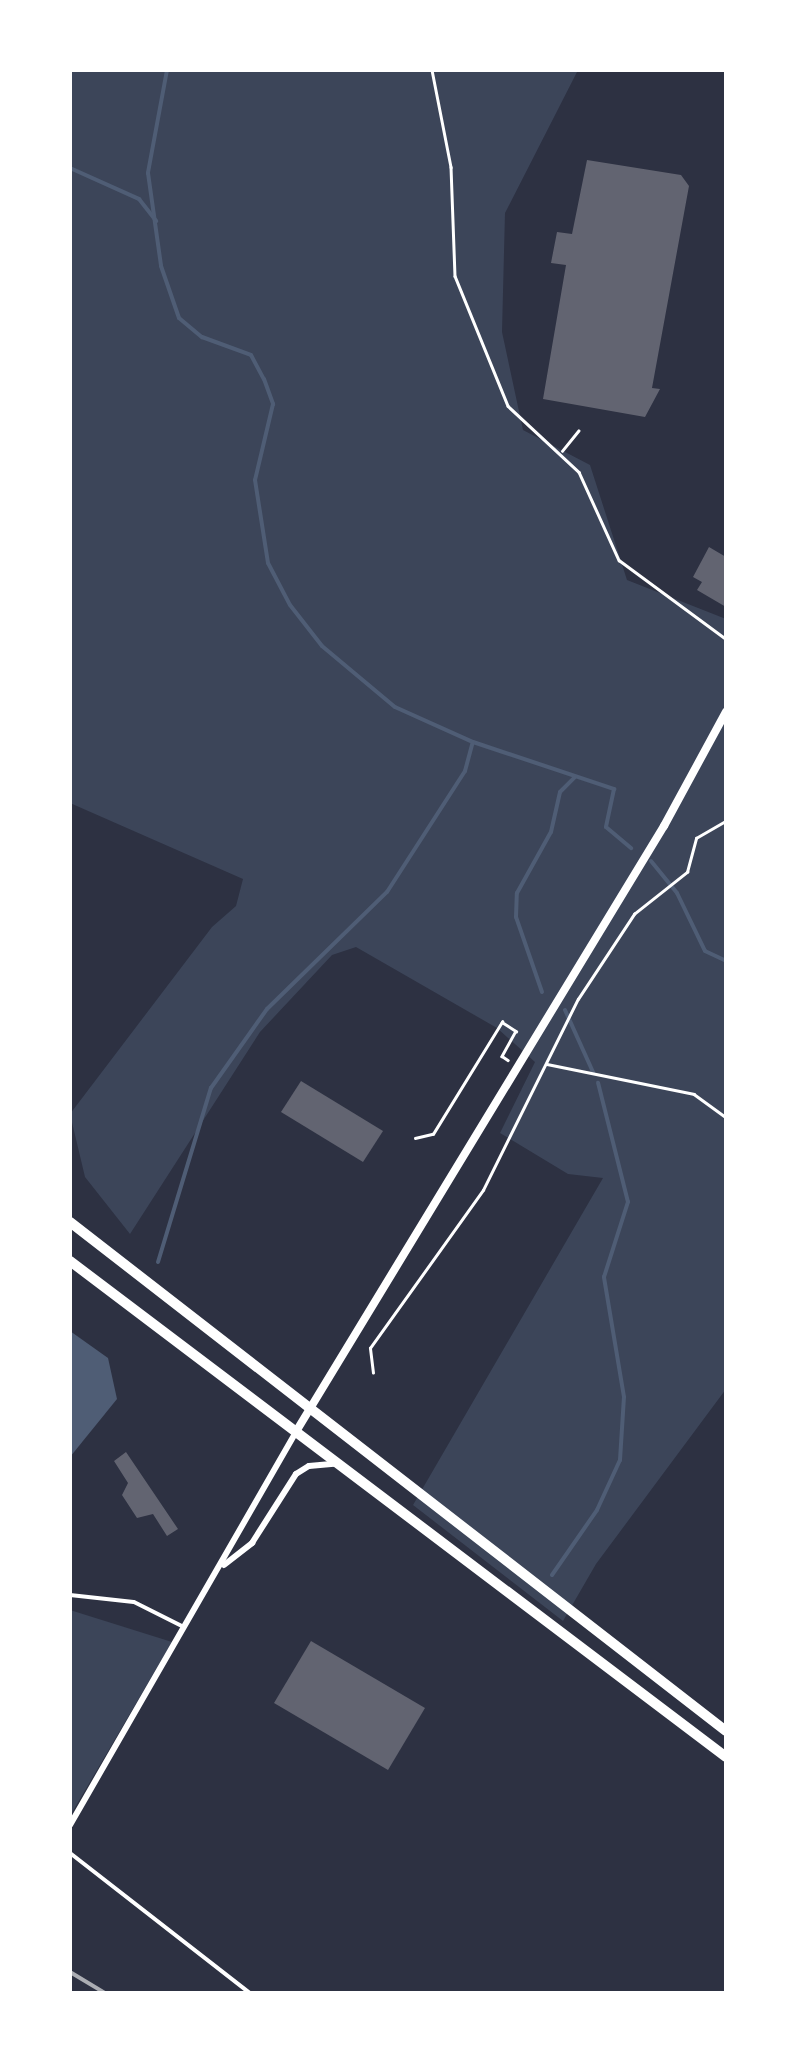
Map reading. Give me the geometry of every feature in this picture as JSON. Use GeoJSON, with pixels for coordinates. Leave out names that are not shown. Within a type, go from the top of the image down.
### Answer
{"type":"FeatureCollection","features":[{"type":"Feature","properties":{"kind":"main road"},"geometry":{"type":"LineString","coordinates":[[70,1222],[726,1731]]}},
{"type":"Feature","properties":{"kind":"main road"},"geometry":{"type":"LineString","coordinates":[[70,1261],[726,1757]]}},
{"type":"Feature","properties":{"kind":"street"},"geometry":{"type":"LineString","coordinates":[[70,1825],[297,1430],[726,712]]}},
{"type":"Feature","properties":{"kind":"street"},"geometry":{"type":"LineString","coordinates":[[220,1569],[252,1543],[296,1474],[309,1466],[344,1466]]}},
{"type":"Feature","properties":{"kind":"lane"},"geometry":{"type":"LineString","coordinates":[[70,1594],[134,1602],[186,1628]]}},
{"type":"Feature","properties":{"kind":"lane"},"geometry":{"type":"LineString","coordinates":[[70,1853],[250,1993]]}},
{"type":"Feature","properties":{"kind":"path"},"geometry":{"type":"LineString","coordinates":[[432,70],[451,168],[454,265],[464,307],[508,406],[561,452],[595,496],[619,560],[726,639]]}},
{"type":"Feature","properties":{"kind":"path"},"geometry":{"type":"LineString","coordinates":[[561,452],[578,431]]}},
{"type":"Feature","properties":{"kind":"path"},"geometry":{"type":"LineString","coordinates":[[373,1373],[370,1348],[483,1190],[539,1076],[634,914],[688,872],[696,838],[726,821]]}},
{"type":"Feature","properties":{"kind":"path"},"geometry":{"type":"LineString","coordinates":[[415,1138],[428,1140],[444,1119],[493,1029],[502,1022],[514,1026],[516,1036],[502,1056],[508,1060]]}},
{"type":"Feature","properties":{"kind":"path"},"geometry":{"type":"LineString","coordinates":[[546,1064],[694,1094],[726,1117]]}},
{"type":"Feature","properties":{"kind":"path"},"geometry":{"type":"LineString","coordinates":[[528,1070],[539,1076]]}},
{"type":"Feature","properties":{"kind":"shaded area"},"geometry":{"type":"Polygon","coordinates":[[[70,70],[577,72],[505,213],[502,332],[523,430],[590,465],[627,580],[726,619],[726,1389],[596,1564],[563,1621],[413,1505],[603,1178],[568,1174],[500,1133],[535,1062],[497,1028],[356,947],[332,955],[260,1032],[130,1234],[85,1177],[70,1114],[212,927],[236,906],[243,879],[70,803],[70,70]]]}},
{"type":"Feature","properties":{"kind":"shaded area"},"geometry":{"type":"Polygon","coordinates":[[[70,1331],[108,1358],[117,1399],[70,1457],[70,1331]]]}},
{"type":"Feature","properties":{"kind":"shaded area"},"geometry":{"type":"Polygon","coordinates":[[[70,1610],[172,1642],[70,1816],[70,1610]]]}},
{"type":"Feature","properties":{"kind":"building"},"geometry":{"type":"Polygon","coordinates":[[[587,160],[681,175],[689,186],[652,388],[660,389],[645,417],[543,399],[566,265],[551,263],[557,232],[572,234],[587,160]]]}},
{"type":"Feature","properties":{"kind":"building"},"geometry":{"type":"Polygon","coordinates":[[[709,547],[726,557],[726,607],[697,590],[702,582],[693,577],[709,547]]]}},
{"type":"Feature","properties":{"kind":"building"},"geometry":{"type":"Polygon","coordinates":[[[301,1081],[383,1131],[363,1162],[281,1112],[301,1081]]]}},
{"type":"Feature","properties":{"kind":"building"},"geometry":{"type":"Polygon","coordinates":[[[126,1452],[178,1529],[167,1536],[153,1514],[137,1518],[122,1495],[128,1483],[114,1461],[126,1452]]]}},
{"type":"Feature","properties":{"kind":"building"},"geometry":{"type":"Polygon","coordinates":[[[311,1641],[425,1708],[388,1770],[274,1703],[311,1641]]]}},
{"type":"Feature","properties":{"kind":"waterway"},"geometry":{"type":"LineString","coordinates":[[167,70],[148,173],[161,266],[179,318],[202,337],[251,355],[264,379],[273,404],[255,480],[268,563],[290,605],[322,646],[395,707],[473,742],[614,789],[606,827],[631,848]]}},
{"type":"Feature","properties":{"kind":"waterway"},"geometry":{"type":"LineString","coordinates":[[70,168],[139,199],[156,221]]}},
{"type":"Feature","properties":{"kind":"waterway"},"geometry":{"type":"LineString","coordinates":[[158,1262],[211,1088],[267,1009],[387,892],[465,771],[473,742]]}},
{"type":"Feature","properties":{"kind":"waterway"},"geometry":{"type":"LineString","coordinates":[[542,992],[516,917],[517,893],[551,832],[560,792],[575,777]]}},
{"type":"Feature","properties":{"kind":"waterway"},"geometry":{"type":"LineString","coordinates":[[651,861],[677,893],[705,951],[726,961]]}},
{"type":"Feature","properties":{"kind":"waterway"},"geometry":{"type":"LineString","coordinates":[[565,1010],[593,1072]]}},
{"type":"Feature","properties":{"kind":"waterway"},"geometry":{"type":"LineString","coordinates":[[552,1575],[597,1510],[620,1460],[624,1397],[604,1277],[628,1202],[598,1083]]}},
{"type":"Feature","properties":{"kind":"railway"},"geometry":{"type":"LineString","coordinates":[[70,1972],[105,1993]]}}]}
